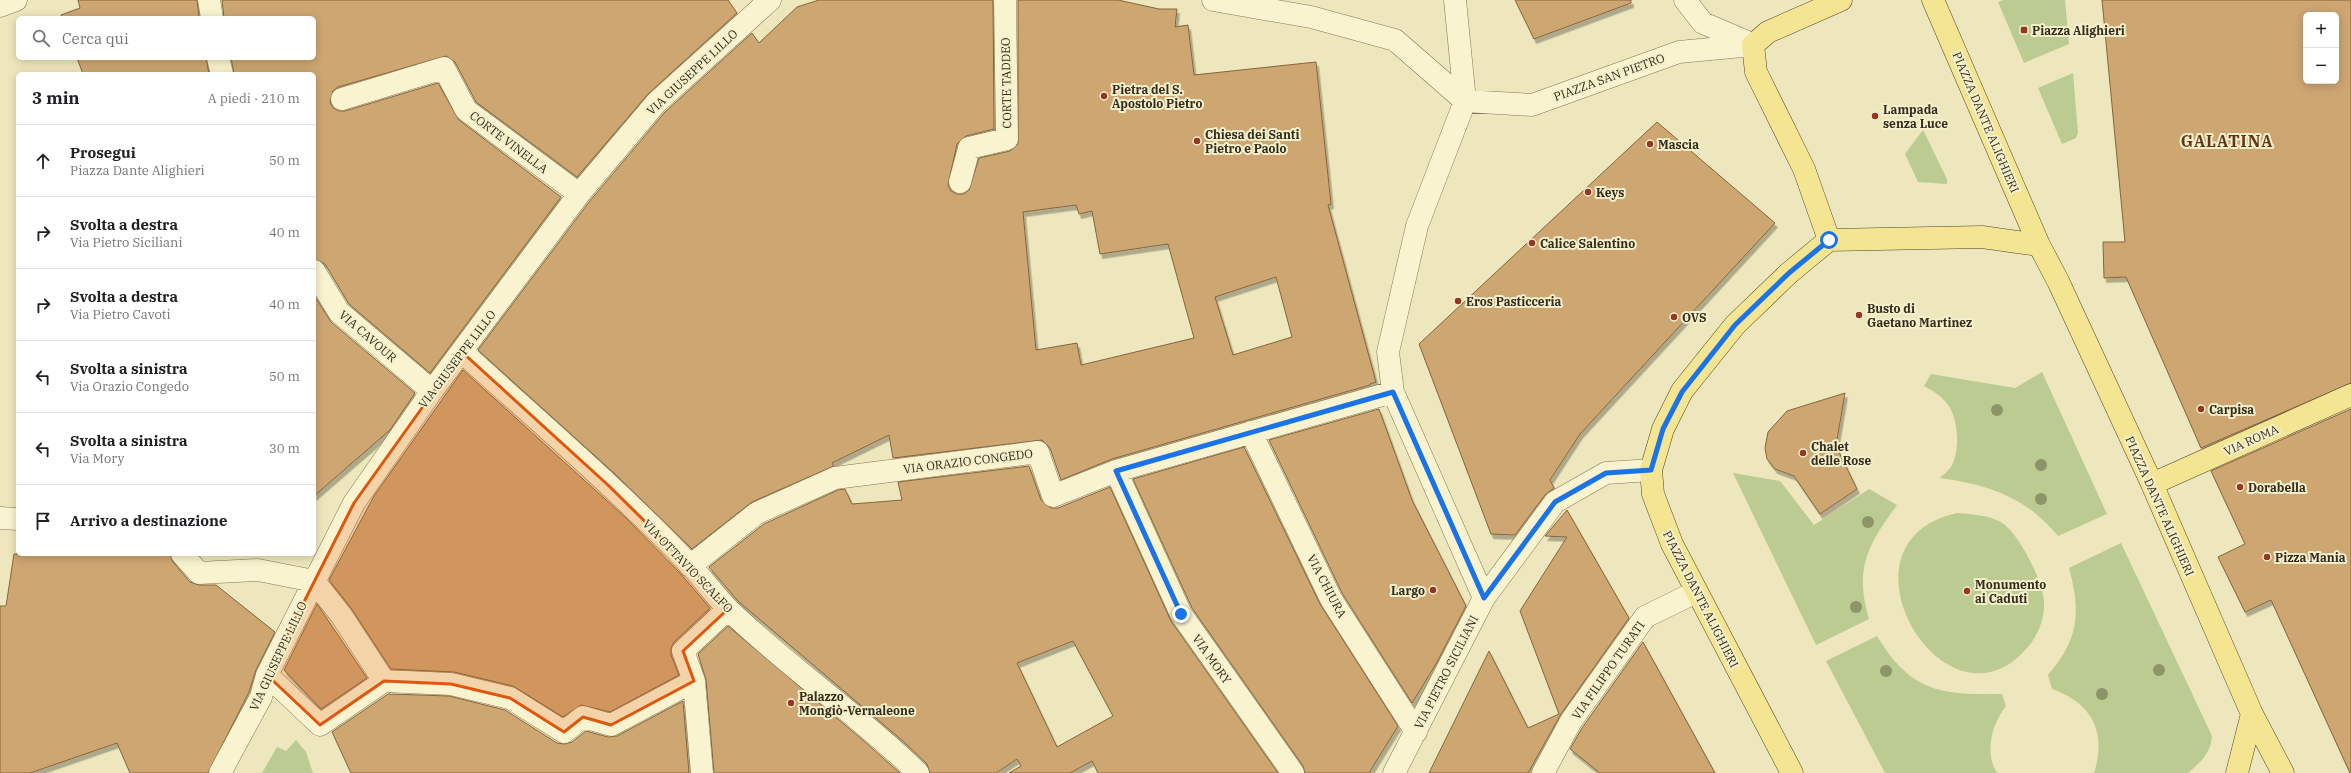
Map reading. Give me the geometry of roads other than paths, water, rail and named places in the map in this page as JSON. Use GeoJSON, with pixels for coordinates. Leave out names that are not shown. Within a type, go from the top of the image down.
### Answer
{"type":"FeatureCollection","features":[{"type":"Feature","properties":{"kind":"main road"},"geometry":{"type":"LineString","coordinates":[[1841,0],[1813,5],[1768,32],[1753,45],[1756,72],[1804,169],[1829,240],[1982,237],[2039,245]]}},
{"type":"Feature","properties":{"kind":"main road","name":"PIAZZA DANTE ALIGHIERI"},"geometry":{"type":"LineString","coordinates":[[1933,0],[2039,245],[2058,281],[2152,484],[2252,714],[2283,773]]}},
{"type":"Feature","properties":{"kind":"main road","name":"PIAZZA DANTE ALIGHIERI"},"geometry":{"type":"LineString","coordinates":[[1792,773],[1672,544],[1653,494],[1651,470],[1663,429],[1682,392],[1735,325],[1789,273],[1829,240]]}},
{"type":"Feature","properties":{"kind":"main road","name":"VIA ROMA"},"geometry":{"type":"LineString","coordinates":[[2152,484],[2351,395]]}},
{"type":"Feature","properties":{"kind":"main road"},"geometry":{"type":"LineString","coordinates":[[2236,773],[2252,714]]}},
{"type":"Feature","properties":{"kind":"street"},"geometry":{"type":"LineString","coordinates":[[0,6],[16,0]]}},
{"type":"Feature","properties":{"kind":"street"},"geometry":{"type":"LineString","coordinates":[[209,0],[212,16]]}},
{"type":"Feature","properties":{"kind":"street","name":"VIA GIUSEPPE LILLO"},"geometry":{"type":"LineString","coordinates":[[220,773],[261,697],[267,675],[354,503],[432,392],[579,194],[656,103],[770,0]]}},
{"type":"Feature","properties":{"kind":"street","name":"CORTE TADDEO"},"geometry":{"type":"LineString","coordinates":[[960,182],[969,148],[1007,139],[1005,0]]}},
{"type":"Feature","properties":{"kind":"street"},"geometry":{"type":"LineString","coordinates":[[1213,0],[1311,17],[1394,40],[1465,101]]}},
{"type":"Feature","properties":{"kind":"street"},"geometry":{"type":"LineString","coordinates":[[1455,0],[1465,101],[1417,226],[1388,352],[1393,392],[1484,598]]}},
{"type":"Feature","properties":{"kind":"street"},"geometry":{"type":"LineString","coordinates":[[1685,0],[1703,23],[1753,45]]}},
{"type":"Feature","properties":{"kind":"street","name":"PIAZZA SAN PIETRO"},"geometry":{"type":"LineString","coordinates":[[1465,101],[1532,105],[1679,52],[1753,45]]}},
{"type":"Feature","properties":{"kind":"street"},"geometry":{"type":"LineString","coordinates":[[218,60],[222,72]]}},
{"type":"Feature","properties":{"kind":"street","name":"CORTE VINELLA"},"geometry":{"type":"LineString","coordinates":[[342,99],[444,68],[466,110],[579,194]]}},
{"type":"Feature","properties":{"kind":"street","name":"VIA CAVOUR"},"geometry":{"type":"LineString","coordinates":[[316,274],[339,312],[432,392]]}},
{"type":"Feature","properties":{"kind":"street","name":"VIA OTTAVIO SCALFO"},"geometry":{"type":"LineString","coordinates":[[462,352],[608,485],[690,566],[728,609],[778,654],[886,742],[918,773]]}},
{"type":"Feature","properties":{"kind":"street","name":"VIA ORAZIO CONGEDO"},"geometry":{"type":"LineString","coordinates":[[690,566],[757,513],[835,478],[1038,452],[1053,496],[1116,471],[1393,392]]}},
{"type":"Feature","properties":{"kind":"street","name":"VIA CHIURA"},"geometry":{"type":"LineString","coordinates":[[1251,432],[1331,599],[1416,732]]}},
{"type":"Feature","properties":{"kind":"street","name":"VIA PIETRO SICILIANI"},"geometry":{"type":"LineString","coordinates":[[1394,773],[1484,598],[1555,502],[1606,473],[1651,470]]}},
{"type":"Feature","properties":{"kind":"street","name":"VIA MORY"},"geometry":{"type":"LineString","coordinates":[[1116,471],[1181,614],[1293,773]]}},
{"type":"Feature","properties":{"kind":"street"},"geometry":{"type":"LineString","coordinates":[[0,518],[16,519]]}},
{"type":"Feature","properties":{"kind":"street"},"geometry":{"type":"LineString","coordinates":[[184,556],[200,573],[258,570],[314,581],[341,615],[384,681]]}},
{"type":"Feature","properties":{"kind":"street","name":"VIA FILIPPO TURATI"},"geometry":{"type":"LineString","coordinates":[[1543,773],[1571,721],[1645,617],[1696,592]]}},
{"type":"Feature","properties":{"kind":"street"},"geometry":{"type":"LineString","coordinates":[[702,773],[694,681],[683,651],[728,609]]}},
{"type":"Feature","properties":{"kind":"street"},"geometry":{"type":"LineString","coordinates":[[267,675],[320,725],[384,681],[451,684],[510,698],[564,732],[583,716],[611,725],[694,681]]}},
{"type":"Feature","properties":{"kind":"place","name":"Piazza Alighieri"},"geometry":{"type":"Point","coordinates":[2024,30]}},
{"type":"Feature","properties":{"kind":"place","name":"Pietra del S. Apostolo Pietro"},"geometry":{"type":"Point","coordinates":[1104,96]}},
{"type":"Feature","properties":{"kind":"place","name":"Lampada senza Luce"},"geometry":{"type":"Point","coordinates":[1875,116]}},
{"type":"Feature","properties":{"kind":"place","name":"Chiesa dei Santi Pietro e Paolo"},"geometry":{"type":"Point","coordinates":[1197,141]}},
{"type":"Feature","properties":{"kind":"place","name":"Mascia"},"geometry":{"type":"Point","coordinates":[1650,144]}},
{"type":"Feature","properties":{"kind":"place","name":"Keys"},"geometry":{"type":"Point","coordinates":[1588,192]}},
{"type":"Feature","properties":{"kind":"place","name":"Calice Salentino"},"geometry":{"type":"Point","coordinates":[1532,243]}},
{"type":"Feature","properties":{"kind":"place","name":"Eros Pasticceria"},"geometry":{"type":"Point","coordinates":[1458,301]}},
{"type":"Feature","properties":{"kind":"place","name":"Busto di Gaetano Martinez"},"geometry":{"type":"Point","coordinates":[1859,315]}},
{"type":"Feature","properties":{"kind":"place","name":"OVS"},"geometry":{"type":"Point","coordinates":[1674,317]}},
{"type":"Feature","properties":{"kind":"place","name":"Carpisa"},"geometry":{"type":"Point","coordinates":[2201,409]}},
{"type":"Feature","properties":{"kind":"place","name":"Chalet delle Rose"},"geometry":{"type":"Point","coordinates":[1803,453]}},
{"type":"Feature","properties":{"kind":"place","name":"Dorabella"},"geometry":{"type":"Point","coordinates":[2240,487]}},
{"type":"Feature","properties":{"kind":"place","name":"Pizza Mania"},"geometry":{"type":"Point","coordinates":[2267,557]}},
{"type":"Feature","properties":{"kind":"place","name":"Largo"},"geometry":{"type":"Point","coordinates":[1433,590]}},
{"type":"Feature","properties":{"kind":"place","name":"Monumento ai Caduti"},"geometry":{"type":"Point","coordinates":[1967,591]}},
{"type":"Feature","properties":{"kind":"place","name":"Palazzo Mongiò-Vernaleone"},"geometry":{"type":"Point","coordinates":[791,703]}},
{"type":"Feature","properties":{"kind":"district","name":"GALATINA"},"geometry":{"type":"Point","coordinates":[2227,141]}}]}
